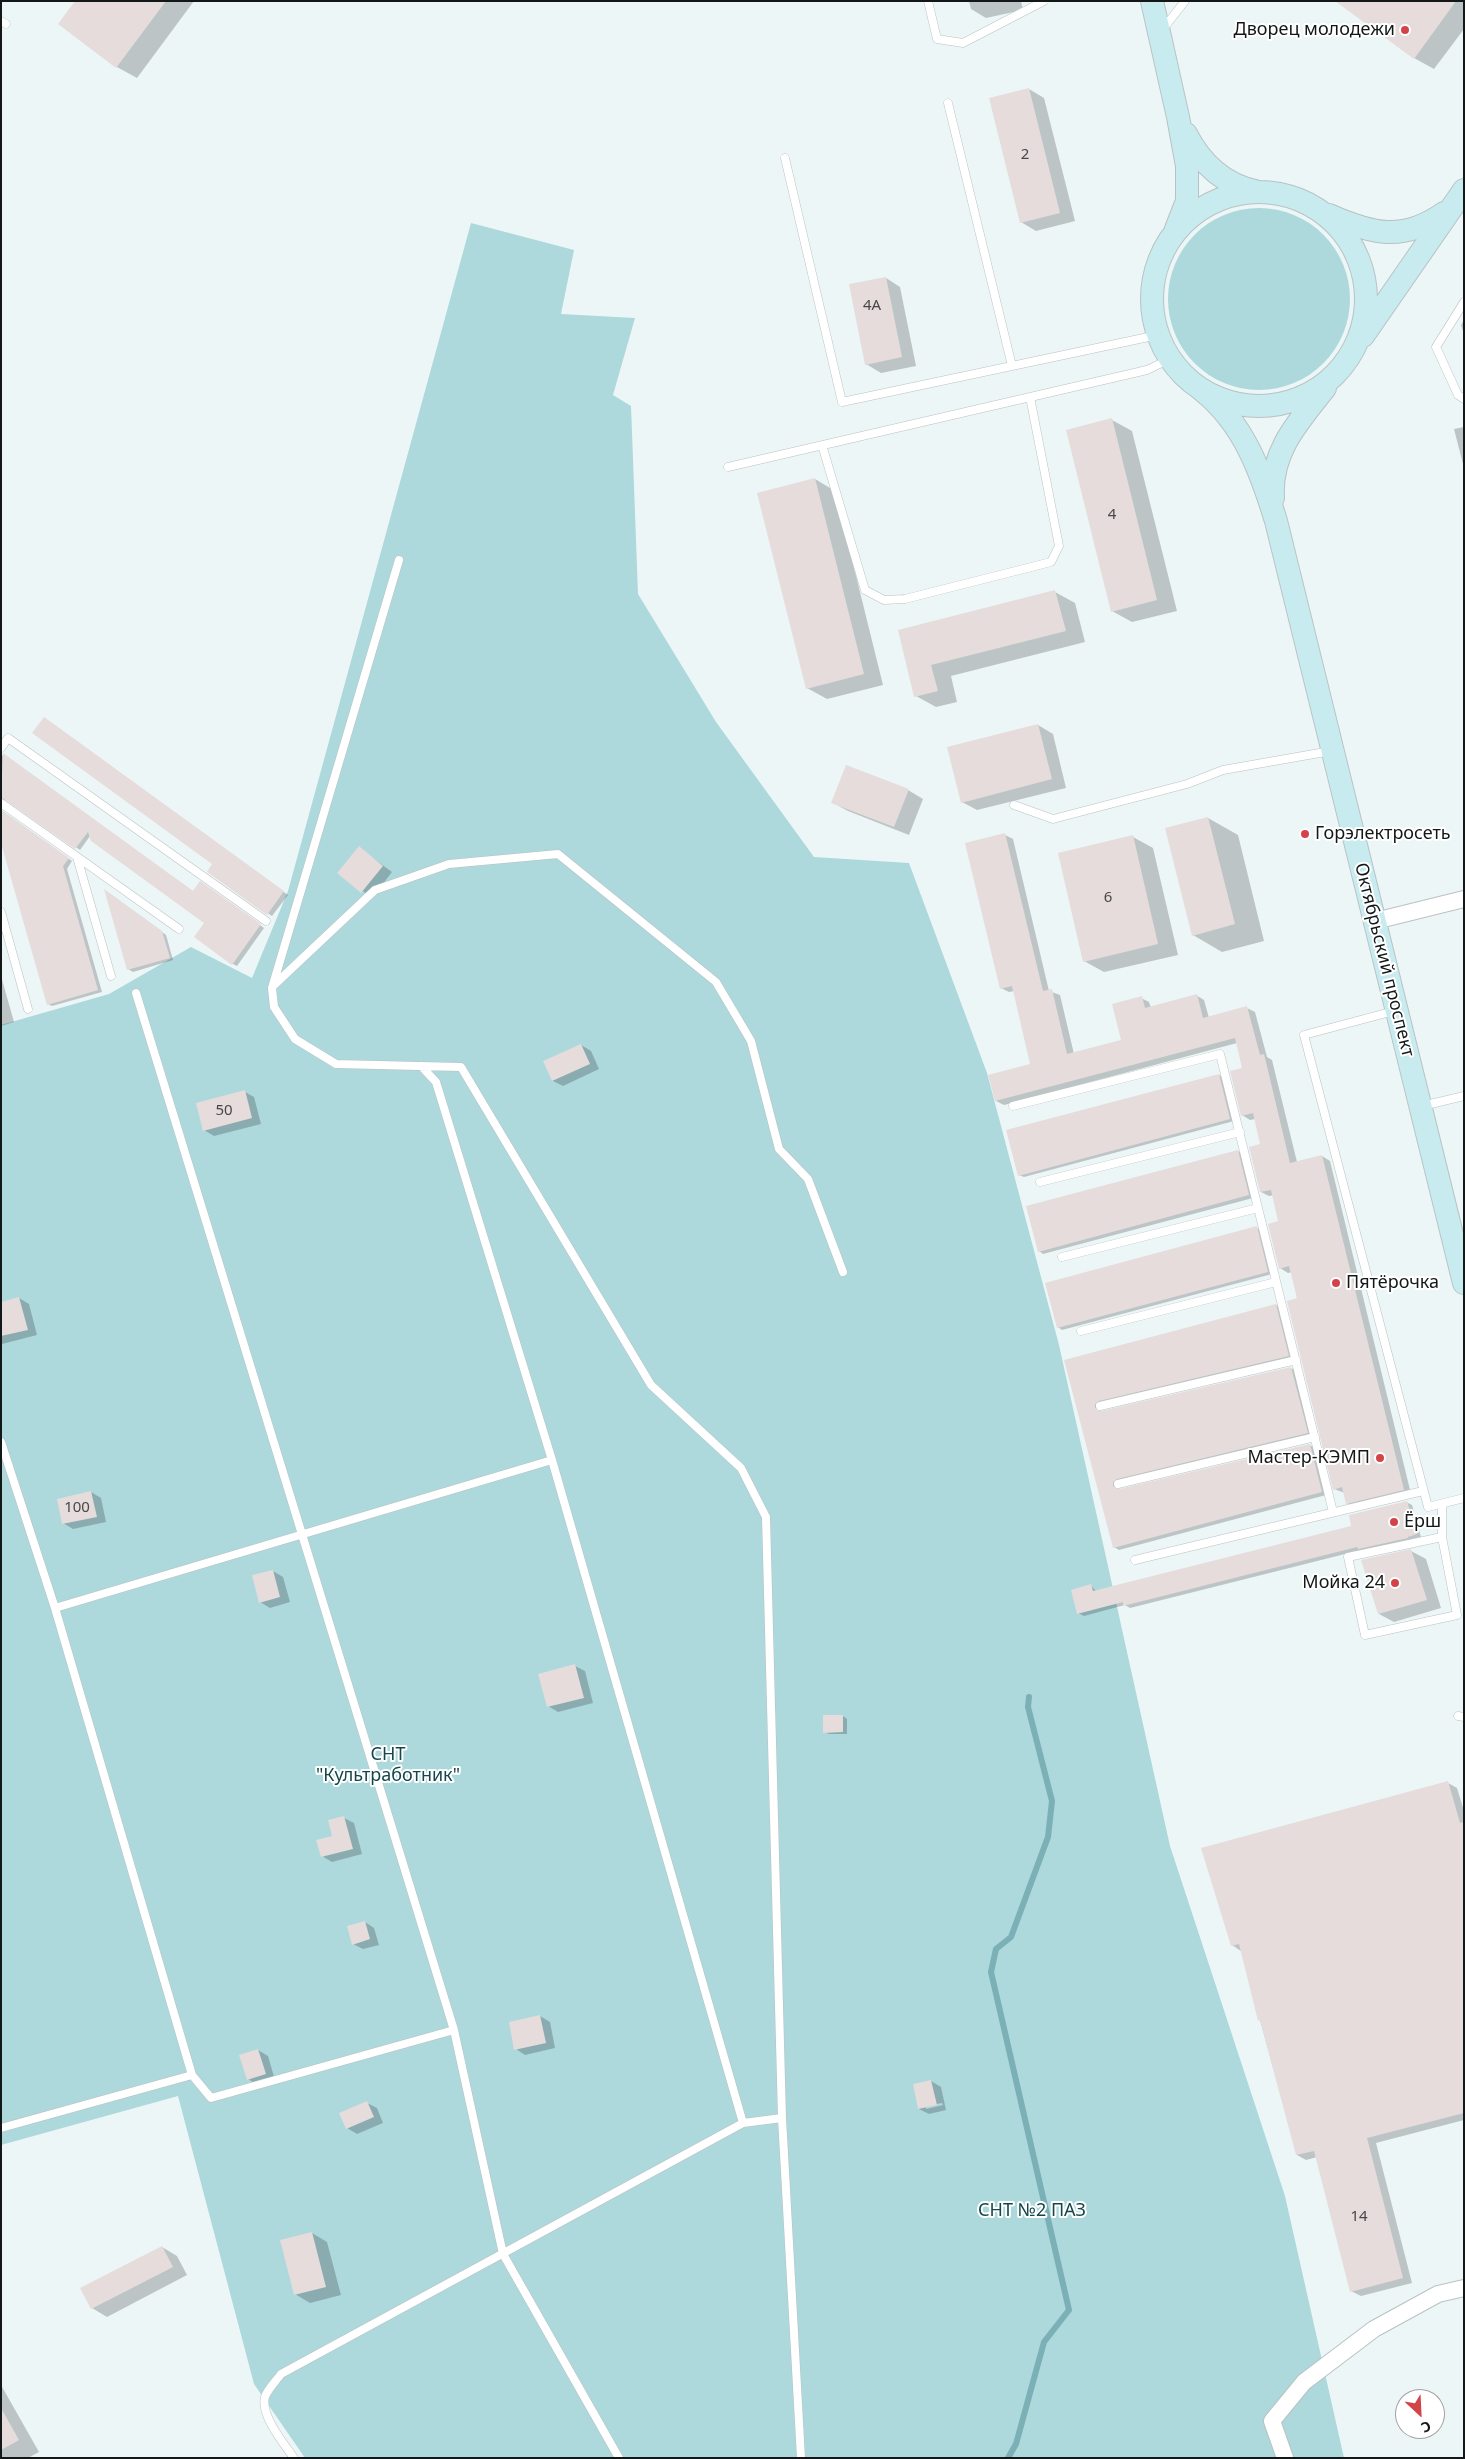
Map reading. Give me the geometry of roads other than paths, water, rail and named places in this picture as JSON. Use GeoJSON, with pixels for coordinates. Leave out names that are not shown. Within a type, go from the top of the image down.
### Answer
{"type":"FeatureCollection","features":[{"type":"Feature","properties":{"kind":"main road"},"geometry":{"type":"LineString","coordinates":[[1152,1],[1178,117],[1188,188],[1182,215],[1158,262],[1153,284],[1152,304],[1158,335],[1170,360],[1186,378],[1203,391],[1222,400],[1243,405],[1263,406],[1283,403],[1304,396],[1323,384],[1344,363],[1459,201]]}},
{"type":"Feature","properties":{"kind":"main road"},"geometry":{"type":"LineString","coordinates":[[1178,117],[1192,146],[1211,170],[1222,179],[1243,188],[1296,199],[1368,230],[1400,233],[1432,221],[1459,201]]}},
{"type":"Feature","properties":{"kind":"main road"},"geometry":{"type":"LineString","coordinates":[[1168,243],[1181,226],[1195,213],[1214,202],[1235,195],[1255,192],[1276,194]]}},
{"type":"Feature","properties":{"kind":"main road"},"geometry":{"type":"LineString","coordinates":[[1314,208],[1331,221],[1345,236],[1356,254],[1363,274],[1366,296],[1364,316],[1359,336],[1344,363]]}},
{"type":"Feature","properties":{"kind":"main road","name":"Октябрьский проспект"},"geometry":{"type":"LineString","coordinates":[[1276,522],[1272,486],[1278,457],[1292,430],[1344,363]]}},
{"type":"Feature","properties":{"kind":"main road","name":"Октябрьский проспект"},"geometry":{"type":"LineString","coordinates":[[1203,391],[1227,413],[1247,443],[1265,486],[1276,522],[1464,1283]]}},
{"type":"Feature","properties":{"kind":"street"},"geometry":{"type":"LineString","coordinates":[[1375,921],[1464,899]]}},
{"type":"Feature","properties":{"kind":"street"},"geometry":{"type":"LineString","coordinates":[[1285,2458],[1272,2421],[1304,2382],[1374,2329],[1438,2294],[1464,2288]]}},
{"type":"Feature","properties":{"kind":"lane"},"geometry":{"type":"LineString","coordinates":[[928,1],[937,39],[963,43],[1044,1]]}},
{"type":"Feature","properties":{"kind":"lane"},"geometry":{"type":"LineString","coordinates":[[1159,33],[1185,1]]}},
{"type":"Feature","properties":{"kind":"lane"},"geometry":{"type":"LineString","coordinates":[[948,103],[1012,366]]}},
{"type":"Feature","properties":{"kind":"lane"},"geometry":{"type":"LineString","coordinates":[[785,158],[842,402],[1158,335]]}},
{"type":"Feature","properties":{"kind":"lane"},"geometry":{"type":"LineString","coordinates":[[1464,302],[1436,348],[1458,395],[1464,399]]}},
{"type":"Feature","properties":{"kind":"lane"},"geometry":{"type":"LineString","coordinates":[[728,467],[1147,370],[1170,360]]}},
{"type":"Feature","properties":{"kind":"lane"},"geometry":{"type":"LineString","coordinates":[[822,445],[865,590],[884,600],[905,599],[1051,562],[1059,546],[1030,397]]}},
{"type":"Feature","properties":{"kind":"lane"},"geometry":{"type":"LineString","coordinates":[[399,560],[272,988],[274,1007],[295,1039],[336,1064],[461,1067],[652,1385],[741,1468],[766,1517],[782,2118],[801,2458]]}},
{"type":"Feature","properties":{"kind":"lane"},"geometry":{"type":"LineString","coordinates":[[1,748],[8,738],[266,921]]}},
{"type":"Feature","properties":{"kind":"lane"},"geometry":{"type":"LineString","coordinates":[[1014,805],[1053,818],[1187,784],[1223,770],[1332,751]]}},
{"type":"Feature","properties":{"kind":"lane"},"geometry":{"type":"LineString","coordinates":[[1,803],[179,929]]}},
{"type":"Feature","properties":{"kind":"lane"},"geometry":{"type":"LineString","coordinates":[[272,988],[376,890],[449,864],[558,854],[716,982],[751,1041],[779,1149],[808,1179],[843,1272]]}},
{"type":"Feature","properties":{"kind":"lane"},"geometry":{"type":"LineString","coordinates":[[77,857],[111,976]]}},
{"type":"Feature","properties":{"kind":"lane"},"geometry":{"type":"LineString","coordinates":[[1,912],[28,1009]]}},
{"type":"Feature","properties":{"kind":"lane"},"geometry":{"type":"LineString","coordinates":[[136,993],[454,2030],[503,2254],[619,2458]]}},
{"type":"Feature","properties":{"kind":"lane"},"geometry":{"type":"LineString","coordinates":[[1397,1011],[1304,1035],[1428,1507],[1464,1498]]}},
{"type":"Feature","properties":{"kind":"lane"},"geometry":{"type":"LineString","coordinates":[[1013,1106],[1220,1054],[1333,1512]]}},
{"type":"Feature","properties":{"kind":"lane"},"geometry":{"type":"LineString","coordinates":[[421,1066],[436,1082],[552,1460],[743,2123]]}},
{"type":"Feature","properties":{"kind":"lane"},"geometry":{"type":"LineString","coordinates":[[1420,1106],[1464,1096]]}},
{"type":"Feature","properties":{"kind":"lane"},"geometry":{"type":"LineString","coordinates":[[1040,1182],[1240,1132]]}},
{"type":"Feature","properties":{"kind":"lane"},"geometry":{"type":"LineString","coordinates":[[1062,1257],[1258,1208]]}},
{"type":"Feature","properties":{"kind":"lane"},"geometry":{"type":"LineString","coordinates":[[1081,1330],[1276,1282]]}},
{"type":"Feature","properties":{"kind":"lane"},"geometry":{"type":"LineString","coordinates":[[1100,1406],[1296,1360]]}},
{"type":"Feature","properties":{"kind":"lane"},"geometry":{"type":"LineString","coordinates":[[1118,1484],[1315,1437]]}},
{"type":"Feature","properties":{"kind":"lane"},"geometry":{"type":"LineString","coordinates":[[1,1442],[55,1608],[192,2075],[211,2098],[454,2030]]}},
{"type":"Feature","properties":{"kind":"lane"},"geometry":{"type":"LineString","coordinates":[[55,1608],[552,1460]]}},
{"type":"Feature","properties":{"kind":"lane"},"geometry":{"type":"LineString","coordinates":[[1135,1560],[1423,1490]]}},
{"type":"Feature","properties":{"kind":"lane"},"geometry":{"type":"LineString","coordinates":[[1442,1504],[1442,1537],[1457,1615],[1365,1635],[1348,1557],[1442,1537]]}},
{"type":"Feature","properties":{"kind":"lane"},"geometry":{"type":"LineString","coordinates":[[1,2128],[192,2075]]}},
{"type":"Feature","properties":{"kind":"lane"},"geometry":{"type":"LineString","coordinates":[[294,2458],[279,2437],[265,2410],[265,2397],[281,2374],[743,2123],[782,2118]]}},
{"type":"Feature","properties":{"kind":"waterway"},"geometry":{"type":"LineString","coordinates":[[1008,2458],[1016,2444],[1044,2342],[1069,2310],[991,1972],[996,1949],[1011,1937],[1048,1837],[1052,1801],[1028,1707],[1029,1697]]}},
{"type":"Feature","properties":{"kind":"place","name":"Дворец молодежи"},"geometry":{"type":"Point","coordinates":[1405,30]}},
{"type":"Feature","properties":{"kind":"place","name":"Горэлектросеть"},"geometry":{"type":"Point","coordinates":[1305,834]}},
{"type":"Feature","properties":{"kind":"place","name":"Пятёрочка"},"geometry":{"type":"Point","coordinates":[1336,1283]}},
{"type":"Feature","properties":{"kind":"place","name":"Мастер-КЭМП"},"geometry":{"type":"Point","coordinates":[1380,1458]}},
{"type":"Feature","properties":{"kind":"place","name":"Ёрш"},"geometry":{"type":"Point","coordinates":[1394,1522]}},
{"type":"Feature","properties":{"kind":"place","name":"Мойка 24"},"geometry":{"type":"Point","coordinates":[1395,1583]}},
{"type":"Feature","properties":{"kind":"park label","name":"СНТ \"Культработник\""},"geometry":{"type":"Point","coordinates":[388,1765]}},
{"type":"Feature","properties":{"kind":"park label","name":"СНТ №2 ПАЗ"},"geometry":{"type":"Point","coordinates":[1032,2211]}}]}
